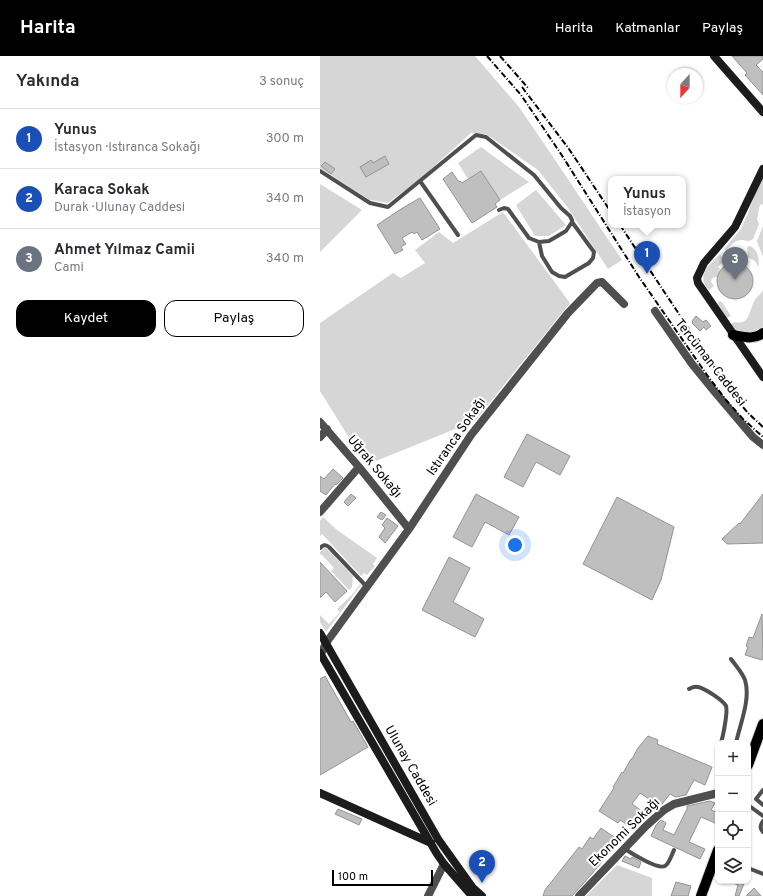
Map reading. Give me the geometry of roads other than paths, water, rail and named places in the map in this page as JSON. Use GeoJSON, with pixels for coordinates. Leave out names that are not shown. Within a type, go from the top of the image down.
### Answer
{"type":"FeatureCollection","features":[{"type":"Feature","properties":{"kind":"main road"},"geometry":{"type":"LineString","coordinates":[[734,335],[746,338],[758,337],[763,333]]}},
{"type":"Feature","properties":{"kind":"main road"},"geometry":{"type":"LineString","coordinates":[[751,757],[763,724]]}},
{"type":"Feature","properties":{"kind":"main road"},"geometry":{"type":"LineString","coordinates":[[751,767],[758,757],[763,744]]}},
{"type":"Feature","properties":{"kind":"main road"},"geometry":{"type":"LineString","coordinates":[[703,893],[715,860]]}},
{"type":"Feature","properties":{"kind":"street"},"geometry":{"type":"LineString","coordinates":[[714,56],[763,112]]}},
{"type":"Feature","properties":{"kind":"street"},"geometry":{"type":"LineString","coordinates":[[763,169],[735,227],[704,263],[698,278],[698,283],[763,377]]}},
{"type":"Feature","properties":{"kind":"street","name":"Istıranca Sokağı"},"geometry":{"type":"LineString","coordinates":[[326,643],[409,529],[471,434],[568,313],[597,283],[602,282],[624,304]]}},
{"type":"Feature","properties":{"kind":"street","name":"Tercüman Caddesi"},"geometry":{"type":"LineString","coordinates":[[655,311],[696,369],[753,437],[763,445]]}},
{"type":"Feature","properties":{"kind":"street","name":"Uğrak Sokağı"},"geometry":{"type":"LineString","coordinates":[[320,422],[359,467],[409,529]]}},
{"type":"Feature","properties":{"kind":"street"},"geometry":{"type":"LineString","coordinates":[[320,436],[327,429]]}},
{"type":"Feature","properties":{"kind":"street"},"geometry":{"type":"LineString","coordinates":[[320,512],[359,467]]}},
{"type":"Feature","properties":{"kind":"street","name":"Ulunay Caddesi"},"geometry":{"type":"LineString","coordinates":[[320,633],[369,719],[434,841],[444,864],[472,896]]}},
{"type":"Feature","properties":{"kind":"street","name":"Ulunay Caddesi"},"geometry":{"type":"LineString","coordinates":[[326,643],[320,654],[434,841],[473,888],[482,896]]}},
{"type":"Feature","properties":{"kind":"street"},"geometry":{"type":"LineString","coordinates":[[320,793],[434,841]]}},
{"type":"Feature","properties":{"kind":"street","name":"Ekonomi Sokağı"},"geometry":{"type":"LineString","coordinates":[[579,896],[646,826],[664,810],[674,804],[715,794]]}},
{"type":"Feature","properties":{"kind":"street"},"geometry":{"type":"LineString","coordinates":[[428,896],[444,864]]}},
{"type":"Feature","properties":{"kind":"lane"},"geometry":{"type":"LineString","coordinates":[[320,171],[370,203],[388,207],[476,135],[486,137],[534,174],[561,208],[570,216],[572,222],[594,252],[593,258],[589,263],[565,277],[556,276],[542,256],[538,242]]}},
{"type":"Feature","properties":{"kind":"lane"},"geometry":{"type":"LineString","coordinates":[[420,181],[458,235]]}},
{"type":"Feature","properties":{"kind":"lane"},"geometry":{"type":"LineString","coordinates":[[499,210],[504,208],[508,209],[529,238],[538,242],[548,241],[566,231],[572,222]]}},
{"type":"Feature","properties":{"kind":"lane"},"geometry":{"type":"LineString","coordinates":[[320,548],[323,545],[329,547],[367,587]]}},
{"type":"Feature","properties":{"kind":"lane"},"geometry":{"type":"LineString","coordinates":[[731,659],[745,681],[747,695],[737,740]]}},
{"type":"Feature","properties":{"kind":"lane"},"geometry":{"type":"LineString","coordinates":[[689,689],[697,686],[723,702],[726,706],[727,712],[722,740]]}},
{"type":"Feature","properties":{"kind":"lane"},"geometry":{"type":"LineString","coordinates":[[763,790],[756,799],[763,805]]}},
{"type":"Feature","properties":{"kind":"lane"},"geometry":{"type":"LineString","coordinates":[[751,807],[763,816]]}},
{"type":"Feature","properties":{"kind":"lane"},"geometry":{"type":"LineString","coordinates":[[763,821],[761,828],[763,832]]}},
{"type":"Feature","properties":{"kind":"lane"},"geometry":{"type":"LineString","coordinates":[[625,849],[654,865],[661,867],[667,864],[674,850]]}},
{"type":"Feature","properties":{"kind":"lane"},"geometry":{"type":"LineString","coordinates":[[751,869],[763,874]]}},
{"type":"Feature","properties":{"kind":"railway"},"geometry":{"type":"LineString","coordinates":[[487,56],[521,95],[561,154],[639,277],[707,375],[743,419],[763,437]]}},
{"type":"Feature","properties":{"kind":"railway"},"geometry":{"type":"LineString","coordinates":[[500,56],[529,89]]}},
{"type":"Feature","properties":{"kind":"railway"},"geometry":{"type":"LineString","coordinates":[[522,87],[569,149],[608,208]]}},
{"type":"Feature","properties":{"kind":"railway"},"geometry":{"type":"LineString","coordinates":[[622,228],[732,394],[748,413],[763,427]]}},
{"type":"Feature","properties":{"kind":"place","name":"Yunus"},"geometry":{"type":"Point","coordinates":[647,274]}},
{"type":"Feature","properties":{"kind":"place","name":"Ahmet Yılmaz Camii"},"geometry":{"type":"Point","coordinates":[735,280]}},
{"type":"Feature","properties":{"kind":"place","name":"Karaca Sokak"},"geometry":{"type":"Point","coordinates":[482,883]}}]}
